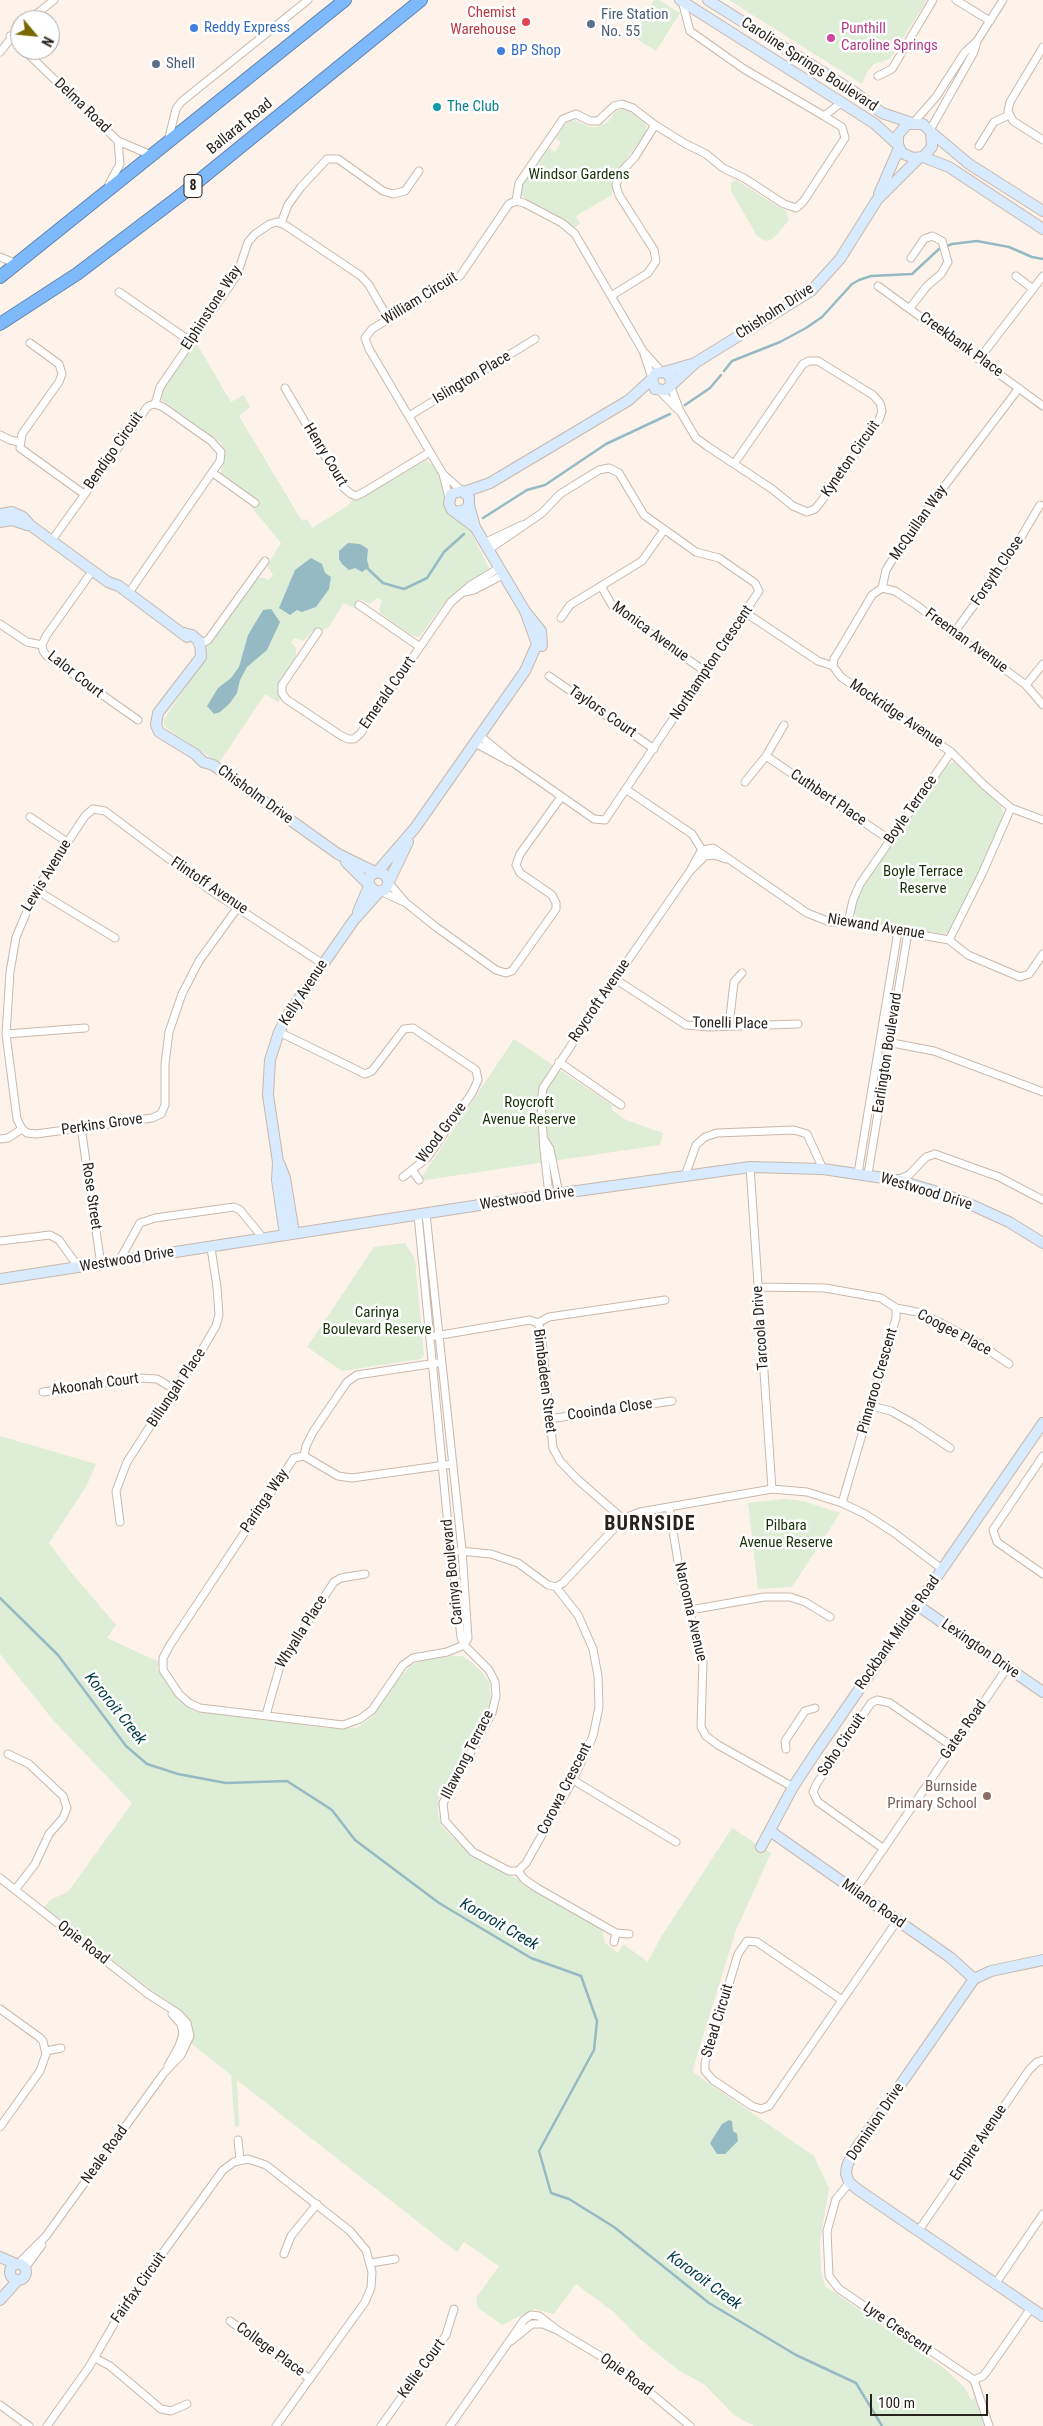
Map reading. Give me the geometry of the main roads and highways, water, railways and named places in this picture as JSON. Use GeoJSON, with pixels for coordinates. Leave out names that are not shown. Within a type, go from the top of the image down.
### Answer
{"type":"FeatureCollection","features":[{"type":"Feature","properties":{"kind":"highway"},"geometry":{"type":"LineString","coordinates":[[0,277],[345,0]]}},
{"type":"Feature","properties":{"kind":"highway","name":"Ballarat Road"},"geometry":{"type":"LineString","coordinates":[[0,324],[77,274],[185,192],[421,0]]}},
{"type":"Feature","properties":{"kind":"water"},"geometry":{"type":"Polygon","coordinates":[[[348,543],[360,544],[368,549],[367,560],[369,567],[362,572],[355,568],[349,570],[339,559],[339,551],[348,543]]]}},
{"type":"Feature","properties":{"kind":"water"},"geometry":{"type":"Polygon","coordinates":[[[311,558],[322,564],[325,573],[331,577],[329,589],[316,607],[302,612],[297,610],[290,615],[279,608],[295,570],[311,558]]]}},
{"type":"Feature","properties":{"kind":"water"},"geometry":{"type":"Polygon","coordinates":[[[271,609],[280,622],[267,650],[247,667],[240,680],[237,693],[230,703],[220,712],[214,714],[207,706],[218,688],[231,678],[239,667],[248,635],[263,610],[271,609]]]}},
{"type":"Feature","properties":{"kind":"water"},"geometry":{"type":"Polygon","coordinates":[[[729,2120],[732,2121],[733,2131],[737,2134],[738,2141],[725,2154],[717,2154],[710,2143],[722,2124],[729,2120]]]}},
{"type":"Feature","properties":{"kind":"waterway"},"geometry":{"type":"LineString","coordinates":[[724,371],[732,361],[780,342],[806,328],[822,317],[852,284],[859,280],[871,276],[912,274],[939,249],[952,244],[977,241],[1009,247],[1032,257],[1043,259]]}},
{"type":"Feature","properties":{"kind":"waterway"},"geometry":{"type":"LineString","coordinates":[[685,405],[710,388],[721,375]]}},
{"type":"Feature","properties":{"kind":"waterway"},"geometry":{"type":"LineString","coordinates":[[483,518],[527,490],[545,485],[606,444],[670,414]]}},
{"type":"Feature","properties":{"kind":"waterway"},"geometry":{"type":"LineString","coordinates":[[366,567],[383,583],[404,589],[427,578],[444,552],[464,534]]}},
{"type":"Feature","properties":{"kind":"waterway","name":"Kororoit Creek"},"geometry":{"type":"LineString","coordinates":[[0,1598],[58,1655],[126,1746],[147,1764],[178,1774],[226,1783],[287,1781],[332,1810],[355,1840],[439,1903],[531,1958],[581,1976],[597,2021],[594,2050],[539,2151],[551,2193],[569,2199],[614,2227],[709,2303],[796,2355],[856,2383],[882,2426]]}},
{"type":"Feature","properties":{"kind":"place","name":"Chemist Warehouse"},"geometry":{"type":"Point","coordinates":[526,22]}},
{"type":"Feature","properties":{"kind":"place","name":"Fire Station No. 55"},"geometry":{"type":"Point","coordinates":[591,24]}},
{"type":"Feature","properties":{"kind":"place","name":"Reddy Express"},"geometry":{"type":"Point","coordinates":[194,28]}},
{"type":"Feature","properties":{"kind":"place","name":"Punthill Caroline Springs"},"geometry":{"type":"Point","coordinates":[831,38]}},
{"type":"Feature","properties":{"kind":"place","name":"BP Shop"},"geometry":{"type":"Point","coordinates":[501,51]}},
{"type":"Feature","properties":{"kind":"place","name":"Shell"},"geometry":{"type":"Point","coordinates":[156,64]}},
{"type":"Feature","properties":{"kind":"place","name":"The Club"},"geometry":{"type":"Point","coordinates":[437,107]}},
{"type":"Feature","properties":{"kind":"place","name":"Burnside Primary School"},"geometry":{"type":"Point","coordinates":[987,1796]}},
{"type":"Feature","properties":{"kind":"district","name":"BURNSIDE"},"geometry":{"type":"Point","coordinates":[650,1525]}},
{"type":"Feature","properties":{"kind":"park label","name":"Windsor Gardens"},"geometry":{"type":"Point","coordinates":[579,175]}},
{"type":"Feature","properties":{"kind":"park label","name":"Boyle Terrace Reserve"},"geometry":{"type":"Point","coordinates":[923,880]}},
{"type":"Feature","properties":{"kind":"park label","name":"Roycroft Avenue Reserve"},"geometry":{"type":"Point","coordinates":[529,1112]}},
{"type":"Feature","properties":{"kind":"park label","name":"Carinya Boulevard Reserve"},"geometry":{"type":"Point","coordinates":[377,1322]}},
{"type":"Feature","properties":{"kind":"park label","name":"Pilbara Avenue Reserve"},"geometry":{"type":"Point","coordinates":[786,1534]}}]}
